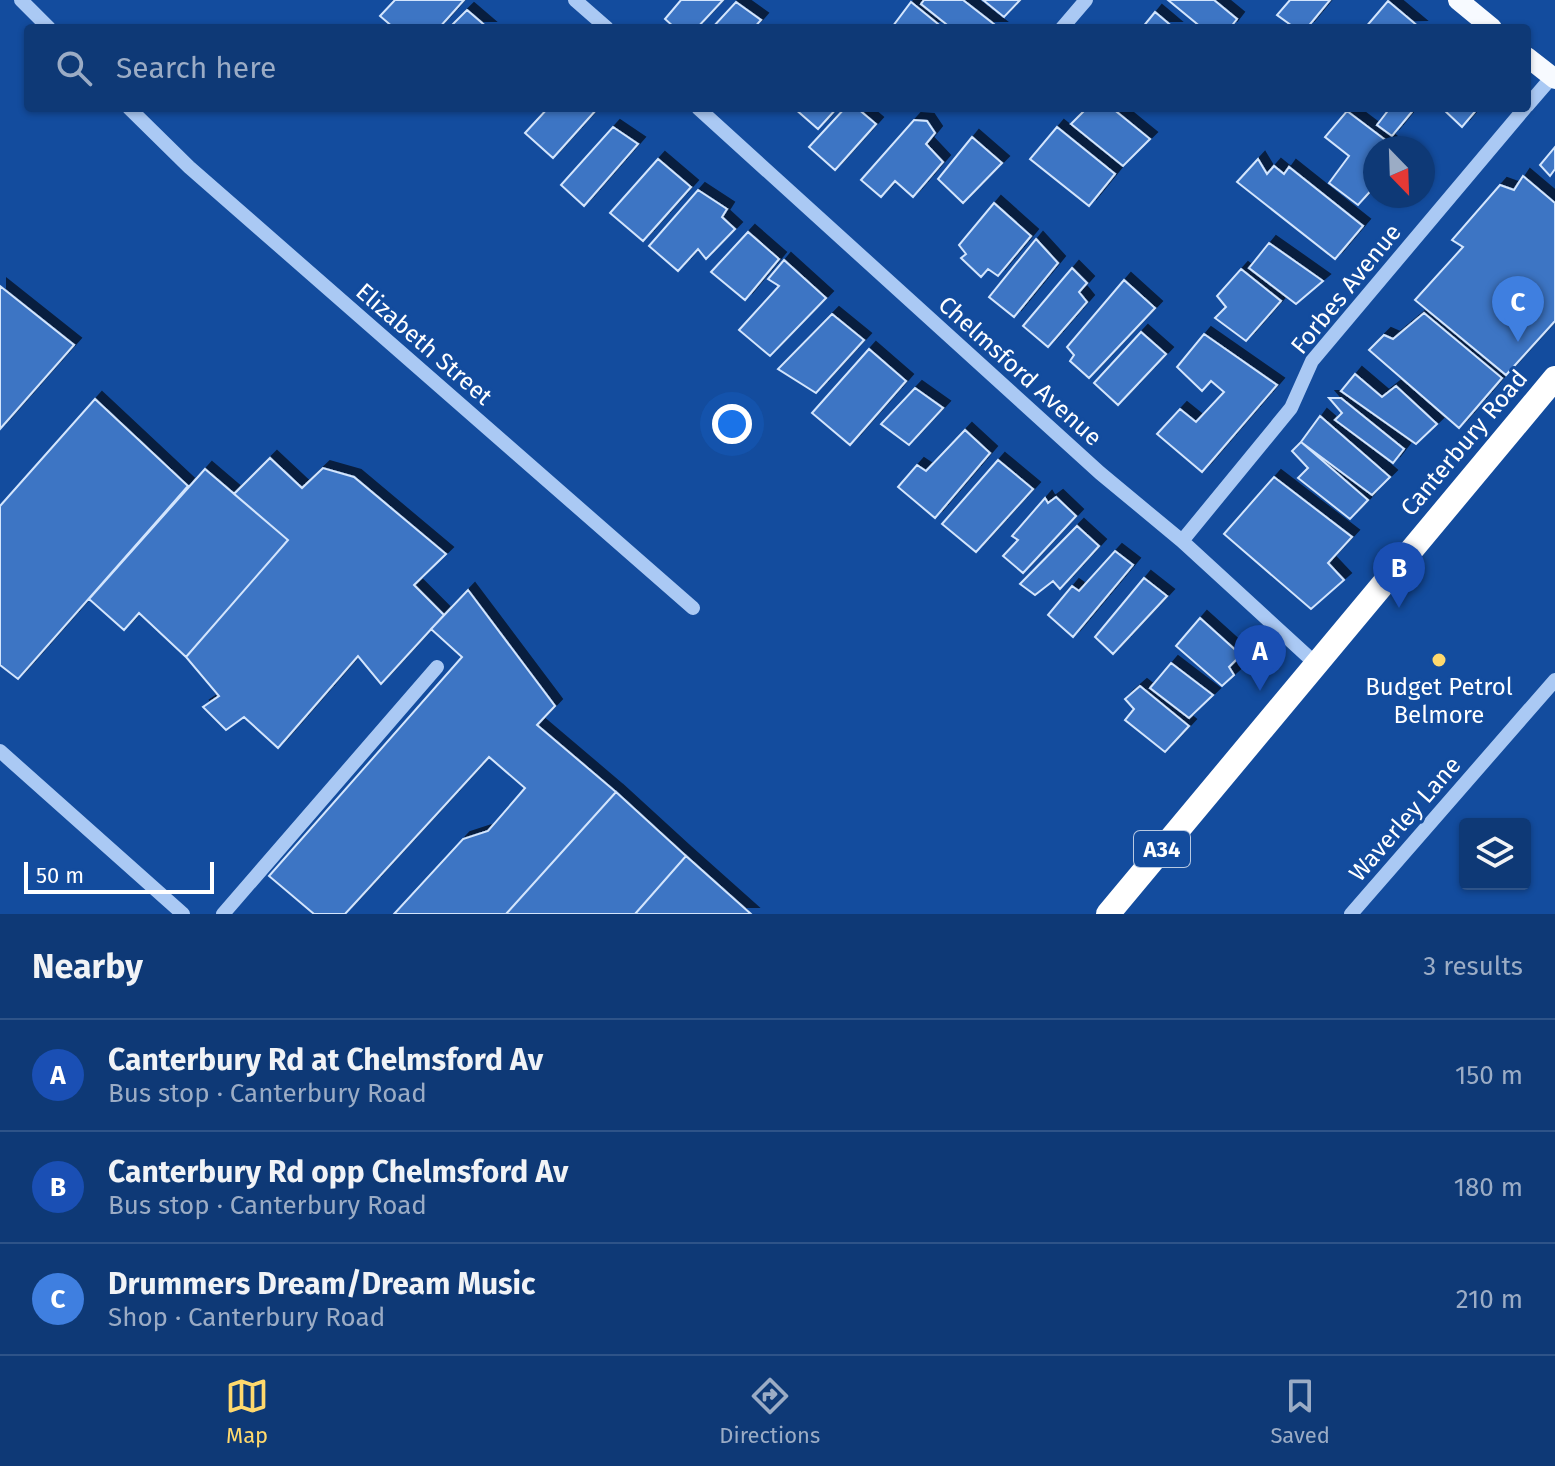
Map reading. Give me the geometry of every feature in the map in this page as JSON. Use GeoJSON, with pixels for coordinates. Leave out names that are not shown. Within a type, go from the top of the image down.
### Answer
{"type":"FeatureCollection","features":[{"type":"Feature","properties":{"kind":"highway","name":"Canterbury Road"},"geometry":{"type":"LineString","coordinates":[[1119,909],[1315,663],[1555,378]]}},
{"type":"Feature","properties":{"kind":"main road"},"geometry":{"type":"LineString","coordinates":[[1458,0],[1487,24]]}},
{"type":"Feature","properties":{"kind":"main road"},"geometry":{"type":"LineString","coordinates":[[1531,60],[1553,78]]}},
{"type":"Feature","properties":{"kind":"street"},"geometry":{"type":"LineString","coordinates":[[21,0],[45,24]]}},
{"type":"Feature","properties":{"kind":"street"},"geometry":{"type":"LineString","coordinates":[[575,0],[602,24]]}},
{"type":"Feature","properties":{"kind":"street"},"geometry":{"type":"LineString","coordinates":[[1065,24],[1086,0]]}},
{"type":"Feature","properties":{"kind":"street","name":"Forbes Avenue"},"geometry":{"type":"LineString","coordinates":[[1531,102],[1553,78]]}},
{"type":"Feature","properties":{"kind":"street","name":"Elizabeth Street"},"geometry":{"type":"LineString","coordinates":[[133,112],[189,167],[693,608]]}},
{"type":"Feature","properties":{"kind":"street","name":"Chelmsford Avenue"},"geometry":{"type":"LineString","coordinates":[[702,112],[1100,473],[1182,541],[1315,663]]}},
{"type":"Feature","properties":{"kind":"street","name":"Forbes Avenue"},"geometry":{"type":"LineString","coordinates":[[1182,541],[1291,408],[1312,361],[1522,112]]}},
{"type":"Feature","properties":{"kind":"street"},"geometry":{"type":"LineString","coordinates":[[223,914],[437,667]]}},
{"type":"Feature","properties":{"kind":"street","name":"Waverley Lane"},"geometry":{"type":"LineString","coordinates":[[1351,914],[1555,680]]}},
{"type":"Feature","properties":{"kind":"street"},"geometry":{"type":"LineString","coordinates":[[0,751],[183,914]]}},
{"type":"Feature","properties":{"kind":"building"},"geometry":{"type":"Polygon","coordinates":[[[395,0],[464,0],[443,24],[389,24],[380,16],[395,0]]]}},
{"type":"Feature","properties":{"kind":"building"},"geometry":{"type":"Polygon","coordinates":[[[681,0],[723,0],[701,24],[671,24],[665,19],[681,0]]]}},
{"type":"Feature","properties":{"kind":"building"},"geometry":{"type":"Polygon","coordinates":[[[924,0],[963,0],[994,24],[946,24],[921,4],[924,0]]]}},
{"type":"Feature","properties":{"kind":"building"},"geometry":{"type":"Polygon","coordinates":[[[983,0],[1020,0],[1004,17],[983,0]]]}},
{"type":"Feature","properties":{"kind":"building"},"geometry":{"type":"Polygon","coordinates":[[[1168,0],[1214,0],[1237,19],[1233,24],[1197,24],[1168,0]]]}},
{"type":"Feature","properties":{"kind":"building"},"geometry":{"type":"Polygon","coordinates":[[[1290,0],[1330,0],[1310,24],[1289,24],[1277,15],[1290,0]]]}},
{"type":"Feature","properties":{"kind":"building"},"geometry":{"type":"Polygon","coordinates":[[[1388,1],[1415,24],[1368,24],[1388,1]]]}},
{"type":"Feature","properties":{"kind":"building"},"geometry":{"type":"Polygon","coordinates":[[[736,2],[761,20],[758,24],[716,24],[736,2]]]}},
{"type":"Feature","properties":{"kind":"building"},"geometry":{"type":"Polygon","coordinates":[[[911,2],[938,24],[894,24],[911,2]]]}},
{"type":"Feature","properties":{"kind":"building"},"geometry":{"type":"Polygon","coordinates":[[[467,10],[483,24],[453,24],[467,10]]]}},
{"type":"Feature","properties":{"kind":"building"},"geometry":{"type":"Polygon","coordinates":[[[1155,12],[1169,24],[1145,24],[1155,12]]]}},
{"type":"Feature","properties":{"kind":"building"},"geometry":{"type":"Polygon","coordinates":[[[544,112],[594,112],[553,158],[525,133],[544,112]]]}},
{"type":"Feature","properties":{"kind":"building"},"geometry":{"type":"Polygon","coordinates":[[[799,112],[833,112],[818,129],[799,112]]]}},
{"type":"Feature","properties":{"kind":"building"},"geometry":{"type":"Polygon","coordinates":[[[841,112],[862,112],[876,124],[835,170],[809,147],[841,112]]]}},
{"type":"Feature","properties":{"kind":"building"},"geometry":{"type":"Polygon","coordinates":[[[1083,112],[1117,112],[1150,139],[1123,166],[1071,124],[1083,112]]]}},
{"type":"Feature","properties":{"kind":"building"},"geometry":{"type":"Polygon","coordinates":[[[1346,112],[1380,136],[1363,136],[1363,199],[1358,205],[1329,183],[1349,156],[1325,137],[1346,112]]]}},
{"type":"Feature","properties":{"kind":"building"},"geometry":{"type":"Polygon","coordinates":[[[1387,112],[1412,112],[1392,136],[1377,125],[1387,112]]]}},
{"type":"Feature","properties":{"kind":"building"},"geometry":{"type":"Polygon","coordinates":[[[1446,112],[1475,112],[1462,127],[1446,112]]]}},
{"type":"Feature","properties":{"kind":"building"},"geometry":{"type":"Polygon","coordinates":[[[914,120],[927,121],[935,133],[926,144],[943,162],[913,197],[895,181],[881,197],[861,180],[914,120]]]}},
{"type":"Feature","properties":{"kind":"building"},"geometry":{"type":"Polygon","coordinates":[[[613,127],[638,144],[584,206],[561,185],[613,127]]]}},
{"type":"Feature","properties":{"kind":"building"},"geometry":{"type":"Polygon","coordinates":[[[1057,127],[1115,174],[1089,206],[1030,159],[1057,127]]]}},
{"type":"Feature","properties":{"kind":"building"},"geometry":{"type":"Polygon","coordinates":[[[972,137],[1002,163],[963,203],[938,179],[972,137]]]}},
{"type":"Feature","properties":{"kind":"building"},"geometry":{"type":"Polygon","coordinates":[[[1555,147],[1555,169],[1550,176],[1540,165],[1555,147]]]}},
{"type":"Feature","properties":{"kind":"building"},"geometry":{"type":"Polygon","coordinates":[[[658,159],[691,187],[643,241],[610,213],[658,159]]]}},
{"type":"Feature","properties":{"kind":"building"},"geometry":{"type":"Polygon","coordinates":[[[1258,159],[1267,174],[1274,166],[1284,174],[1289,167],[1363,226],[1335,259],[1237,182],[1258,159]]]}},
{"type":"Feature","properties":{"kind":"building"},"geometry":{"type":"Polygon","coordinates":[[[1523,176],[1555,203],[1555,321],[1506,375],[1415,300],[1463,247],[1452,240],[1500,185],[1514,190],[1523,176]]]}},
{"type":"Feature","properties":{"kind":"building"},"geometry":{"type":"Polygon","coordinates":[[[698,190],[727,209],[722,217],[735,229],[706,259],[698,249],[678,271],[649,246],[698,190]]]}},
{"type":"Feature","properties":{"kind":"building"},"geometry":{"type":"Polygon","coordinates":[[[994,203],[1031,236],[998,276],[988,269],[981,277],[961,258],[966,254],[959,245],[994,203]]]}},
{"type":"Feature","properties":{"kind":"building"},"geometry":{"type":"Polygon","coordinates":[[[748,232],[779,259],[745,300],[711,272],[748,232]]]}},
{"type":"Feature","properties":{"kind":"building"},"geometry":{"type":"Polygon","coordinates":[[[1036,239],[1058,263],[1014,317],[989,297],[1036,239]]]}},
{"type":"Feature","properties":{"kind":"building"},"geometry":{"type":"Polygon","coordinates":[[[1269,243],[1323,281],[1296,304],[1249,268],[1269,243]]]}},
{"type":"Feature","properties":{"kind":"building"},"geometry":{"type":"Polygon","coordinates":[[[784,260],[826,298],[770,356],[739,330],[779,286],[768,279],[784,260]]]}},
{"type":"Feature","properties":{"kind":"building"},"geometry":{"type":"Polygon","coordinates":[[[1072,268],[1087,283],[1079,292],[1087,302],[1048,347],[1023,326],[1072,268]]]}},
{"type":"Feature","properties":{"kind":"building"},"geometry":{"type":"Polygon","coordinates":[[[1241,269],[1281,301],[1246,341],[1215,318],[1226,307],[1217,296],[1241,269]]]}},
{"type":"Feature","properties":{"kind":"building"},"geometry":{"type":"Polygon","coordinates":[[[1124,280],[1155,308],[1089,378],[1070,361],[1074,355],[1067,347],[1124,280]]]}},
{"type":"Feature","properties":{"kind":"building"},"geometry":{"type":"Polygon","coordinates":[[[0,286],[74,345],[0,429],[0,286]]]}},
{"type":"Feature","properties":{"kind":"building"},"geometry":{"type":"Polygon","coordinates":[[[1424,313],[1502,378],[1459,428],[1369,350],[1384,335],[1393,339],[1424,313]]]}},
{"type":"Feature","properties":{"kind":"building"},"geometry":{"type":"Polygon","coordinates":[[[832,314],[864,340],[816,393],[778,369],[832,314]]]}},
{"type":"Feature","properties":{"kind":"building"},"geometry":{"type":"Polygon","coordinates":[[[1141,332],[1166,354],[1118,405],[1094,383],[1141,332]]]}},
{"type":"Feature","properties":{"kind":"building"},"geometry":{"type":"Polygon","coordinates":[[[1204,334],[1277,385],[1202,472],[1157,434],[1180,409],[1196,422],[1224,392],[1211,381],[1202,391],[1177,367],[1204,334]]]}},
{"type":"Feature","properties":{"kind":"building"},"geometry":{"type":"Polygon","coordinates":[[[869,349],[906,381],[850,445],[812,413],[869,349]]]}},
{"type":"Feature","properties":{"kind":"building"},"geometry":{"type":"Polygon","coordinates":[[[1355,374],[1382,397],[1396,386],[1437,424],[1416,444],[1341,391],[1355,374]]]}},
{"type":"Feature","properties":{"kind":"building"},"geometry":{"type":"Polygon","coordinates":[[[915,388],[943,408],[909,445],[881,424],[915,388]]]}},
{"type":"Feature","properties":{"kind":"building"},"geometry":{"type":"Polygon","coordinates":[[[1329,398],[1341,398],[1404,449],[1393,463],[1335,420],[1342,413],[1329,398]]]}},
{"type":"Feature","properties":{"kind":"building"},"geometry":{"type":"Polygon","coordinates":[[[95,399],[188,486],[18,679],[0,665],[0,506],[95,399]]]}},
{"type":"Feature","properties":{"kind":"building"},"geometry":{"type":"Polygon","coordinates":[[[1320,416],[1390,477],[1372,495],[1301,442],[1320,416]]]}},
{"type":"Feature","properties":{"kind":"building"},"geometry":{"type":"Polygon","coordinates":[[[965,430],[990,453],[935,518],[898,487],[917,465],[926,471],[965,430]]]}},
{"type":"Feature","properties":{"kind":"building"},"geometry":{"type":"Polygon","coordinates":[[[1301,442],[1368,500],[1350,519],[1298,478],[1308,468],[1292,451],[1301,442]]]}},
{"type":"Feature","properties":{"kind":"building"},"geometry":{"type":"Polygon","coordinates":[[[270,458],[302,488],[323,468],[354,477],[446,554],[414,585],[444,615],[381,684],[358,656],[278,748],[244,717],[226,730],[203,707],[219,696],[186,657],[288,540],[234,494],[270,458]]]}},
{"type":"Feature","properties":{"kind":"building"},"geometry":{"type":"Polygon","coordinates":[[[998,460],[1033,489],[976,552],[942,524],[998,460]]]}},
{"type":"Feature","properties":{"kind":"building"},"geometry":{"type":"Polygon","coordinates":[[[205,469],[288,540],[186,657],[139,613],[124,630],[89,599],[205,469]]]}},
{"type":"Feature","properties":{"kind":"building"},"geometry":{"type":"Polygon","coordinates":[[[1274,477],[1352,537],[1328,563],[1344,580],[1311,609],[1224,534],[1274,477]]]}},
{"type":"Feature","properties":{"kind":"building"},"geometry":{"type":"Polygon","coordinates":[[[1056,497],[1076,516],[1023,573],[1003,556],[1018,540],[1012,536],[1045,498],[1048,503],[1056,497]]]}},
{"type":"Feature","properties":{"kind":"building"},"geometry":{"type":"Polygon","coordinates":[[[1077,526],[1099,546],[1060,589],[1053,581],[1035,595],[1020,584],[1077,526]]]}},
{"type":"Feature","properties":{"kind":"building"},"geometry":{"type":"Polygon","coordinates":[[[1115,551],[1133,565],[1073,637],[1048,615],[1072,586],[1079,591],[1115,551]]]}},
{"type":"Feature","properties":{"kind":"building"},"geometry":{"type":"Polygon","coordinates":[[[1144,578],[1167,596],[1113,654],[1095,637],[1144,578]]]}},
{"type":"Feature","properties":{"kind":"building"},"geometry":{"type":"Polygon","coordinates":[[[468,590],[555,706],[537,725],[616,792],[506,914],[394,914],[463,839],[488,831],[525,788],[489,757],[345,914],[314,914],[269,876],[462,657],[431,629],[468,590]]]}},
{"type":"Feature","properties":{"kind":"building"},"geometry":{"type":"Polygon","coordinates":[[[1200,618],[1241,655],[1229,667],[1234,675],[1222,686],[1176,646],[1200,618]]]}},
{"type":"Feature","properties":{"kind":"building"},"geometry":{"type":"Polygon","coordinates":[[[1171,663],[1213,695],[1189,718],[1150,688],[1171,663]]]}},
{"type":"Feature","properties":{"kind":"building"},"geometry":{"type":"Polygon","coordinates":[[[1140,686],[1189,726],[1165,752],[1125,720],[1134,709],[1125,699],[1140,686]]]}},
{"type":"Feature","properties":{"kind":"building"},"geometry":{"type":"Polygon","coordinates":[[[616,792],[686,856],[635,914],[506,914],[616,792]]]}},
{"type":"Feature","properties":{"kind":"building"},"geometry":{"type":"Polygon","coordinates":[[[686,856],[751,914],[635,914],[686,856]]]}},
{"type":"Feature","properties":{"kind":"place","name":"Drummers Dream/Dream Music"},"geometry":{"type":"Point","coordinates":[1518,342]}},
{"type":"Feature","properties":{"kind":"place","name":"Canterbury Rd opp Chelmsford Av"},"geometry":{"type":"Point","coordinates":[1399,608]}},
{"type":"Feature","properties":{"kind":"place","name":"Budget Petrol Belmore"},"geometry":{"type":"Point","coordinates":[1439,660]}},
{"type":"Feature","properties":{"kind":"place","name":"Canterbury Rd at Chelmsford Av"},"geometry":{"type":"Point","coordinates":[1260,691]}}]}
